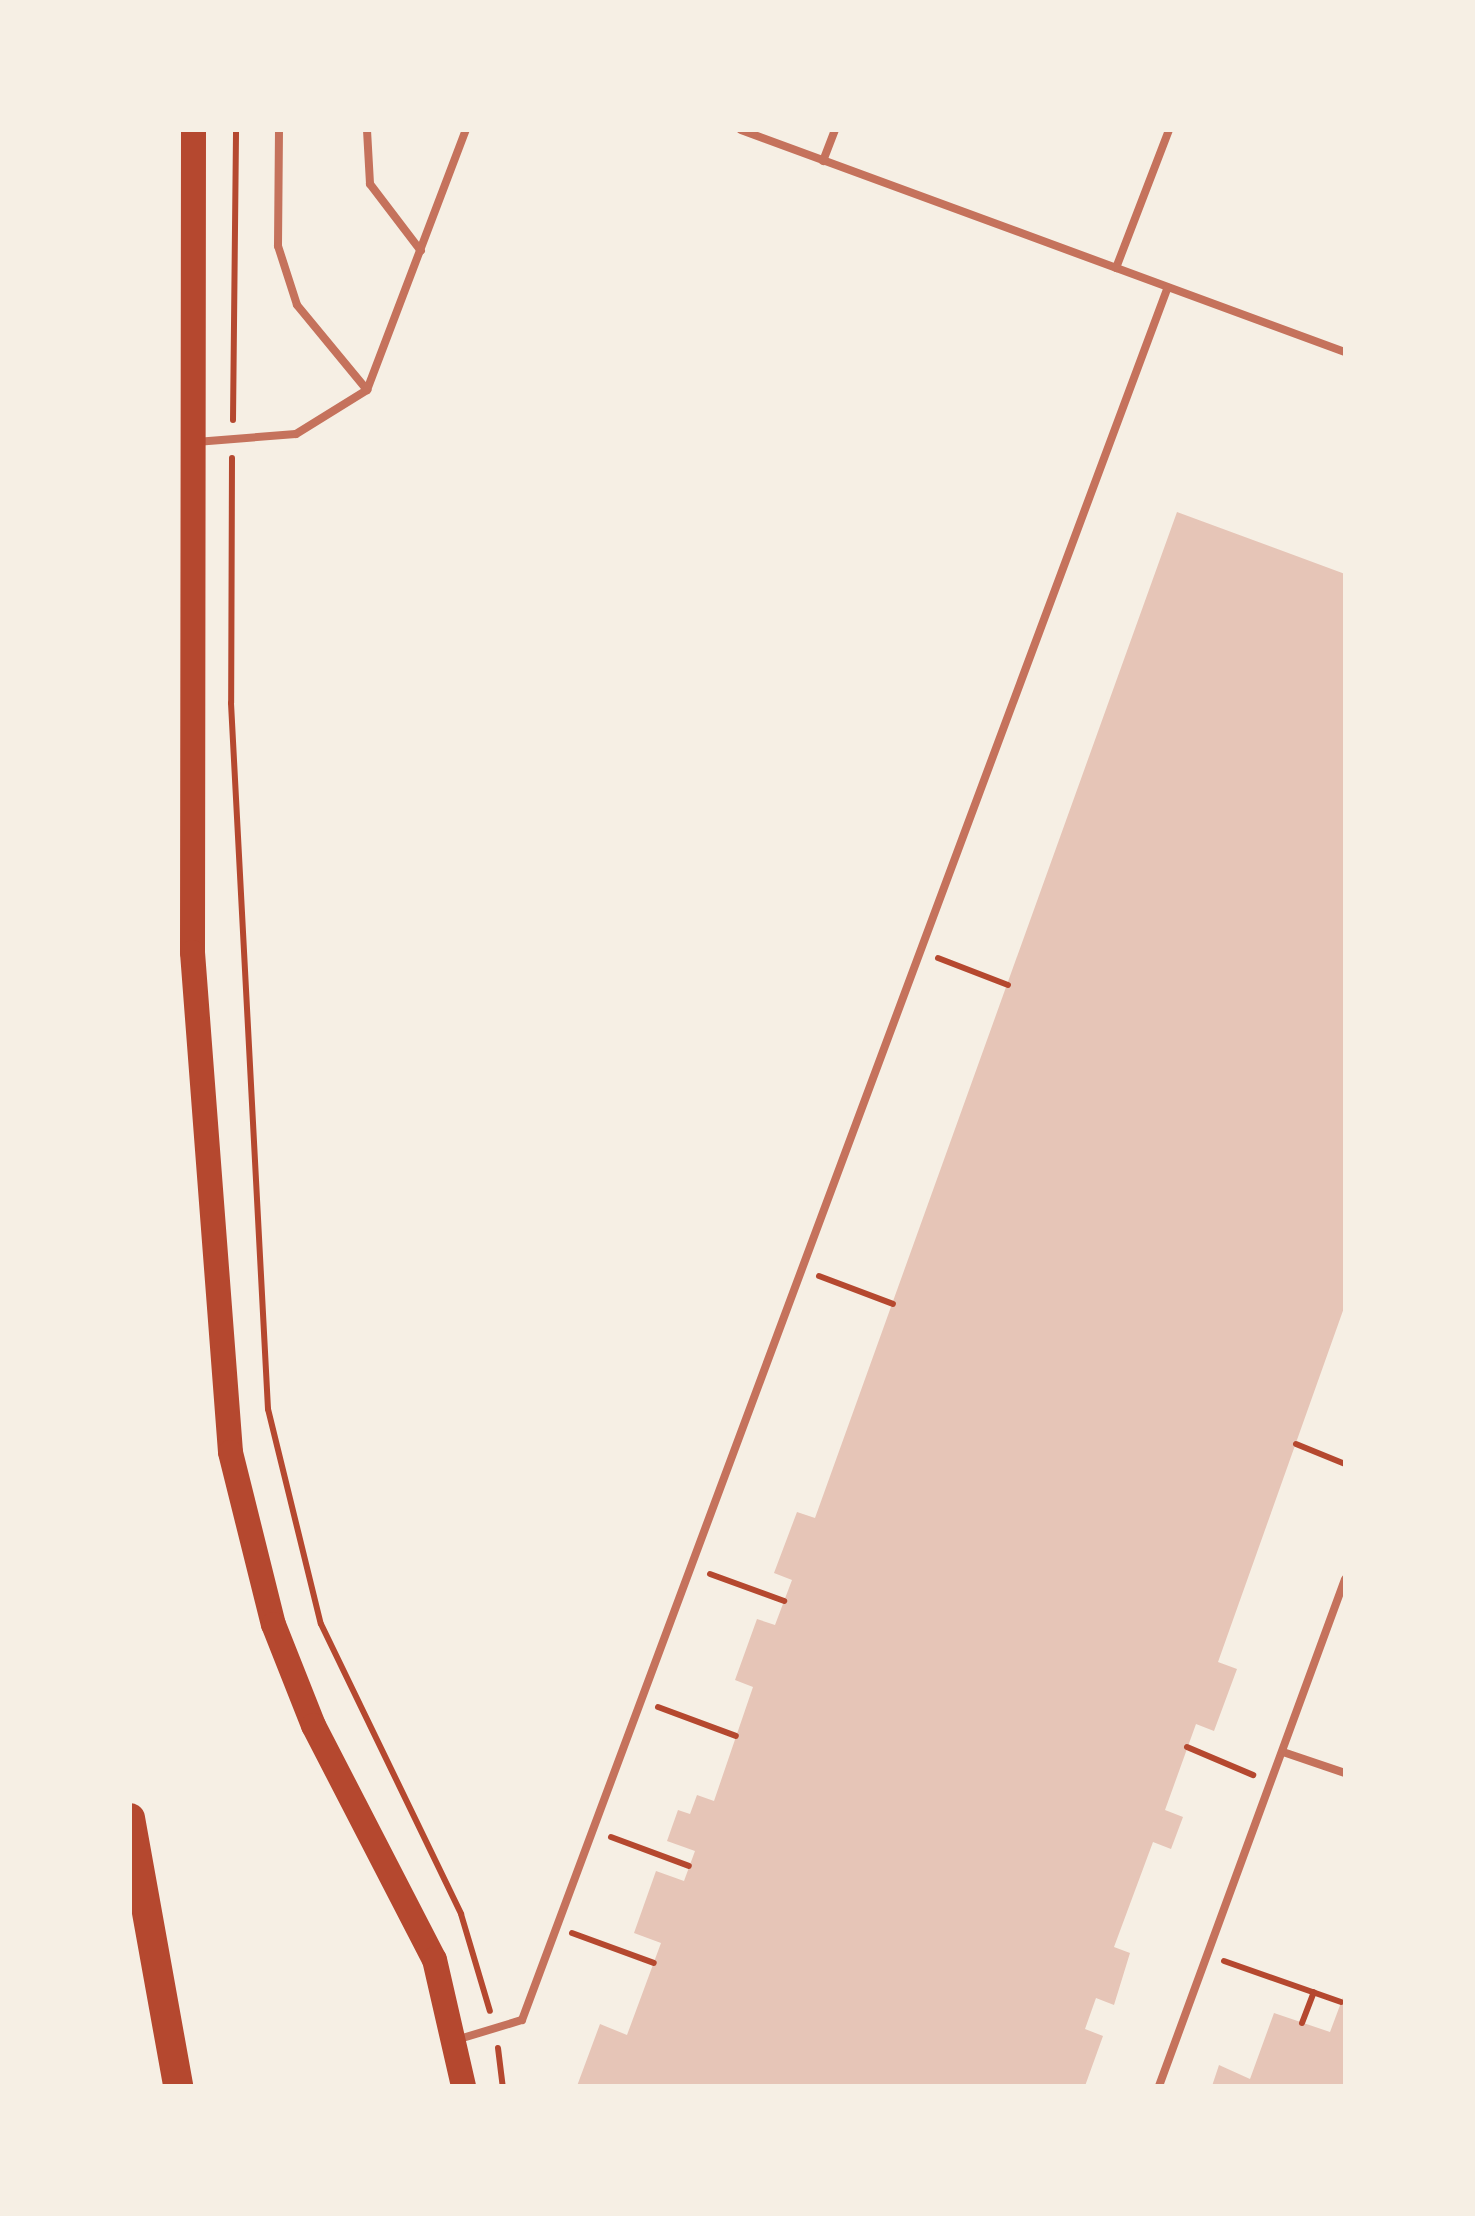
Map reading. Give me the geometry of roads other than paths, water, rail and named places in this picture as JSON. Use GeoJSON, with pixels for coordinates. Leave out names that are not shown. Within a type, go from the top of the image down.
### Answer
{"type":"FeatureCollection","features":[{"type":"Feature","properties":{"kind":"highway"},"geometry":{"type":"LineString","coordinates":[[130,1818],[178,2086]]}},
{"type":"Feature","properties":{"kind":"main road"},"geometry":{"type":"LineString","coordinates":[[193,130],[192,952],[230,1452],[244,1528],[292,1676],[434,1959],[456,2040],[463,2086]]}},
{"type":"Feature","properties":{"kind":"lane"},"geometry":{"type":"LineString","coordinates":[[279,130],[278,246],[297,305],[366,390]]}},
{"type":"Feature","properties":{"kind":"lane"},"geometry":{"type":"LineString","coordinates":[[366,130],[370,184],[421,250]]}},
{"type":"Feature","properties":{"kind":"lane"},"geometry":{"type":"LineString","coordinates":[[191,442],[296,434],[366,390],[466,130]]}},
{"type":"Feature","properties":{"kind":"lane"},"geometry":{"type":"LineString","coordinates":[[741,130],[1345,352]]}},
{"type":"Feature","properties":{"kind":"lane"},"geometry":{"type":"LineString","coordinates":[[824,161],[835,130]]}},
{"type":"Feature","properties":{"kind":"lane"},"geometry":{"type":"LineString","coordinates":[[1116,268],[1168,130]]}},
{"type":"Feature","properties":{"kind":"lane"},"geometry":{"type":"LineString","coordinates":[[456,2040],[522,2020],[1168,287]]}},
{"type":"Feature","properties":{"kind":"lane"},"geometry":{"type":"LineString","coordinates":[[1159,2086],[1345,1580]]}},
{"type":"Feature","properties":{"kind":"lane"},"geometry":{"type":"LineString","coordinates":[[1282,1752],[1345,1773]]}}]}
